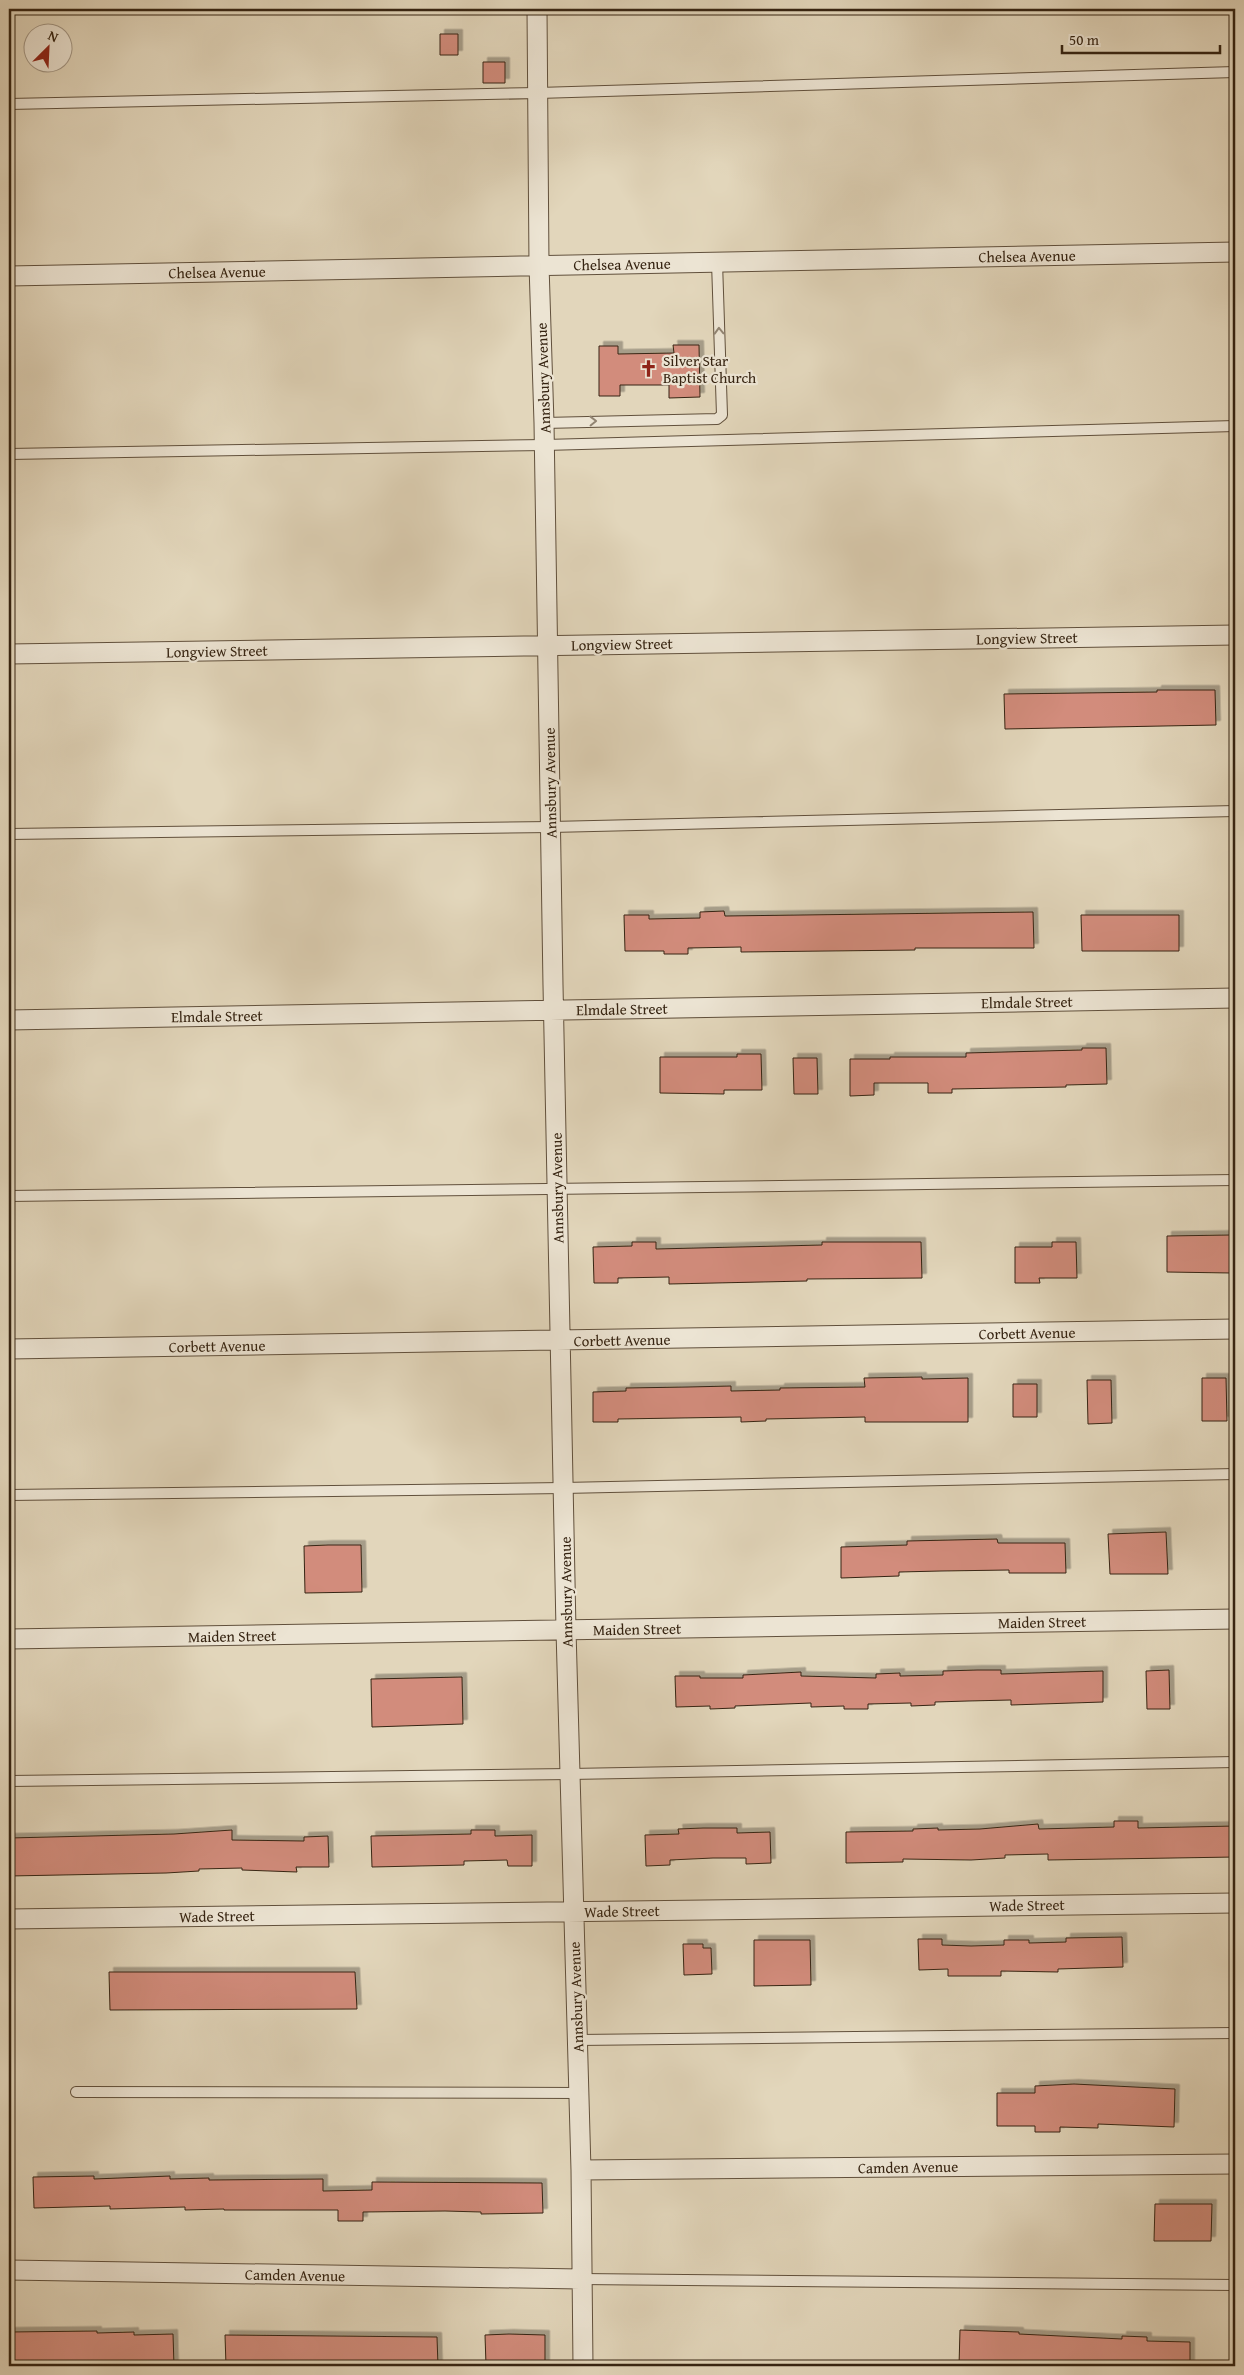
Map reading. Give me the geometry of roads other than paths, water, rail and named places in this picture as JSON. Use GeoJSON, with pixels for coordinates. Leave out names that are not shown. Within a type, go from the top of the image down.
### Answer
{"type":"FeatureCollection","features":[{"type":"Feature","properties":{"kind":"street","name":"Annsbury Avenue"},"geometry":{"type":"LineString","coordinates":[[537,9],[539,265],[545,445],[566,1630],[581,2170],[580,2279],[583,2366]]}},
{"type":"Feature","properties":{"kind":"street","name":"Chelsea Avenue"},"geometry":{"type":"LineString","coordinates":[[9,276],[1235,252]]}},
{"type":"Feature","properties":{"kind":"street","name":"Longview Street"},"geometry":{"type":"LineString","coordinates":[[9,654],[1235,635]]}},
{"type":"Feature","properties":{"kind":"street","name":"Elmdale Street"},"geometry":{"type":"LineString","coordinates":[[9,1020],[1235,998]]}},
{"type":"Feature","properties":{"kind":"street","name":"Corbett Avenue"},"geometry":{"type":"LineString","coordinates":[[9,1348],[1235,1330]]}},
{"type":"Feature","properties":{"kind":"street","name":"Maiden Street"},"geometry":{"type":"LineString","coordinates":[[9,1639],[1235,1619]]}},
{"type":"Feature","properties":{"kind":"street","name":"Wade Street"},"geometry":{"type":"LineString","coordinates":[[9,1919],[1235,1903]]}},
{"type":"Feature","properties":{"kind":"street","name":"Camden Avenue"},"geometry":{"type":"LineString","coordinates":[[581,2170],[1235,2164]]}},
{"type":"Feature","properties":{"kind":"street","name":"Camden Avenue"},"geometry":{"type":"LineString","coordinates":[[9,2270],[580,2279]]}},
{"type":"Feature","properties":{"kind":"lane"},"geometry":{"type":"LineString","coordinates":[[9,104],[538,93],[1235,72]]}},
{"type":"Feature","properties":{"kind":"lane"},"geometry":{"type":"LineString","coordinates":[[544,423],[717,419],[722,415],[717,262]]}},
{"type":"Feature","properties":{"kind":"lane"},"geometry":{"type":"LineString","coordinates":[[9,454],[545,445],[1235,426]]}},
{"type":"Feature","properties":{"kind":"lane"},"geometry":{"type":"LineString","coordinates":[[9,834],[551,827],[1235,811]]}},
{"type":"Feature","properties":{"kind":"lane"},"geometry":{"type":"LineString","coordinates":[[9,1196],[1235,1180]]}},
{"type":"Feature","properties":{"kind":"lane"},"geometry":{"type":"LineString","coordinates":[[9,1495],[564,1488],[1235,1474]]}},
{"type":"Feature","properties":{"kind":"lane"},"geometry":{"type":"LineString","coordinates":[[9,1781],[570,1774],[1235,1762]]}},
{"type":"Feature","properties":{"kind":"lane"},"geometry":{"type":"LineString","coordinates":[[577,2040],[1235,2033]]}},
{"type":"Feature","properties":{"kind":"lane"},"geometry":{"type":"LineString","coordinates":[[76,2092],[579,2093]]}},
{"type":"Feature","properties":{"kind":"lane"},"geometry":{"type":"LineString","coordinates":[[580,2279],[1235,2285]]}},
{"type":"Feature","properties":{"kind":"place","name":"Silver Star Baptist Church"},"geometry":{"type":"Point","coordinates":[649,369]}}]}
